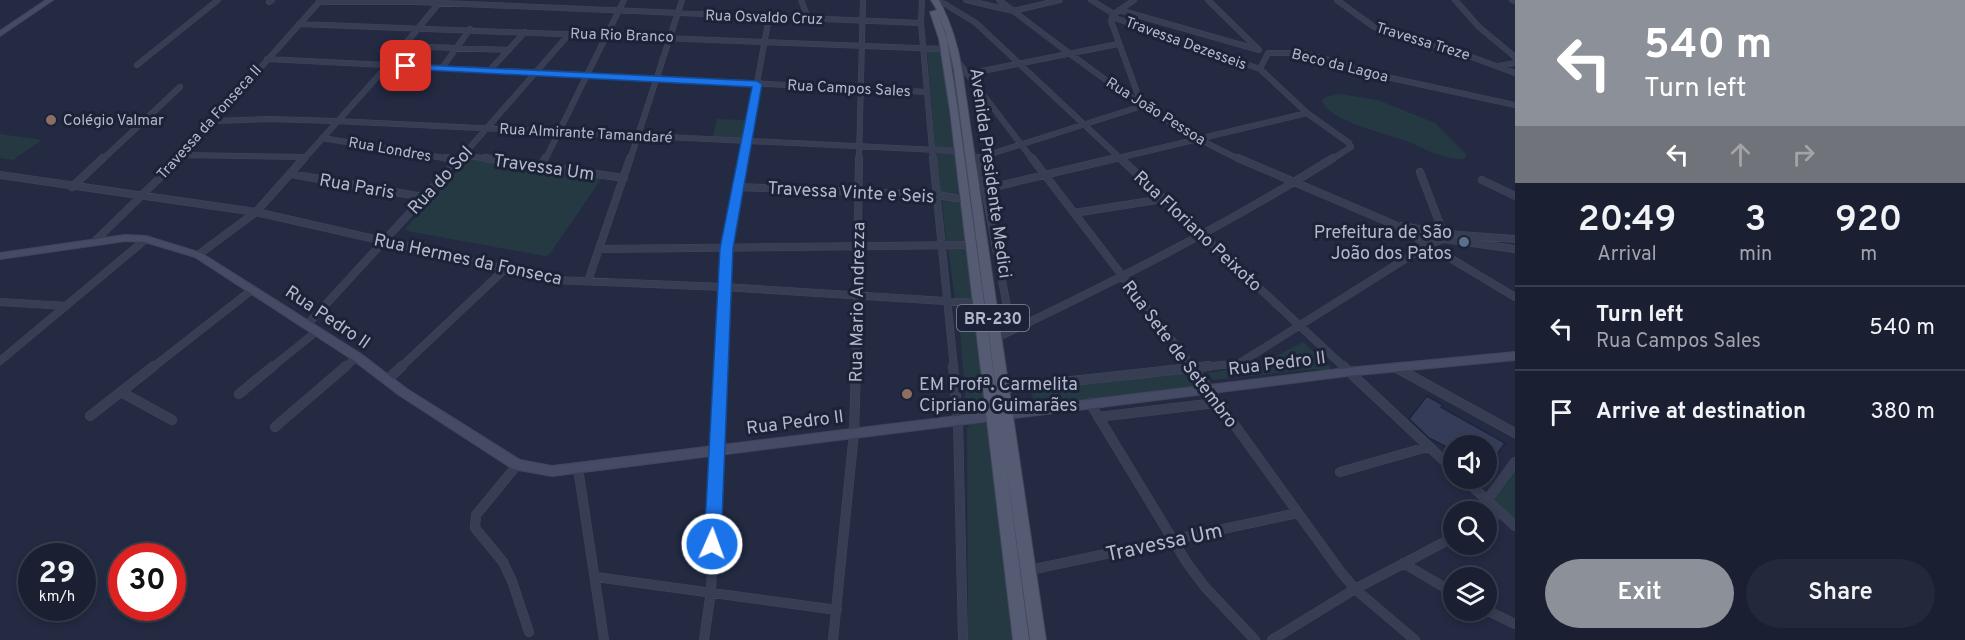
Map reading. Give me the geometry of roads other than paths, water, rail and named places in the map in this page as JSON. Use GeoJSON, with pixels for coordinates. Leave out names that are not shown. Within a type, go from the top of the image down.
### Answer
{"type":"FeatureCollection","features":[{"type":"Feature","properties":{"kind":"main road","name":"Avenida Presidente Medici"},"geometry":{"type":"LineString","coordinates":[[930,1],[946,42],[956,58],[981,190],[979,213],[1037,633]]}},
{"type":"Feature","properties":{"kind":"main road","name":"Avenida Presidente Medici"},"geometry":{"type":"LineString","coordinates":[[946,42],[1021,640]]}},
{"type":"Feature","properties":{"kind":"main road"},"geometry":{"type":"LineString","coordinates":[[965,205],[979,213]]}},
{"type":"Feature","properties":{"kind":"main road"},"geometry":{"type":"LineString","coordinates":[[1019,623],[1037,633]]}},
{"type":"Feature","properties":{"kind":"street"},"geometry":{"type":"LineString","coordinates":[[0,32],[44,0]]}},
{"type":"Feature","properties":{"kind":"street"},"geometry":{"type":"LineString","coordinates":[[20,18],[50,0]]}},
{"type":"Feature","properties":{"kind":"street"},"geometry":{"type":"LineString","coordinates":[[137,65],[218,0]]}},
{"type":"Feature","properties":{"kind":"street"},"geometry":{"type":"LineString","coordinates":[[541,166],[624,0]]}},
{"type":"Feature","properties":{"kind":"street"},"geometry":{"type":"LineString","coordinates":[[588,282],[682,0]]}},
{"type":"Feature","properties":{"kind":"street"},"geometry":{"type":"LineString","coordinates":[[801,0],[808,18]]}},
{"type":"Feature","properties":{"kind":"street","name":"Rua Mario Andrezza"},"geometry":{"type":"LineString","coordinates":[[833,640],[854,433],[859,296],[857,245],[863,0]]}},
{"type":"Feature","properties":{"kind":"street"},"geometry":{"type":"LineString","coordinates":[[966,0],[1013,11],[1060,0]]}},
{"type":"Feature","properties":{"kind":"street"},"geometry":{"type":"LineString","coordinates":[[974,2],[985,0]]}},
{"type":"Feature","properties":{"kind":"street","name":"Rua João Pessoa"},"geometry":{"type":"LineString","coordinates":[[999,0],[1142,106],[1196,139],[1294,184],[1395,225],[1515,297]]}},
{"type":"Feature","properties":{"kind":"street"},"geometry":{"type":"LineString","coordinates":[[1090,0],[1115,14],[1259,50]]}},
{"type":"Feature","properties":{"kind":"street"},"geometry":{"type":"LineString","coordinates":[[975,159],[1142,106],[1113,30],[1115,14],[1134,0]]}},
{"type":"Feature","properties":{"kind":"street"},"geometry":{"type":"LineString","coordinates":[[1208,0],[1266,55]]}},
{"type":"Feature","properties":{"kind":"street","name":"Travessa Treze"},"geometry":{"type":"LineString","coordinates":[[1336,0],[1374,27],[1458,51],[1515,74]]}},
{"type":"Feature","properties":{"kind":"street"},"geometry":{"type":"LineString","coordinates":[[1455,0],[1479,27],[1515,57]]}},
{"type":"Feature","properties":{"kind":"street","name":"Rua Osvaldo Cruz"},"geometry":{"type":"LineString","coordinates":[[320,1],[418,1],[921,23]]}},
{"type":"Feature","properties":{"kind":"street","name":"Travessa da Fonseca II"},"geometry":{"type":"LineString","coordinates":[[94,242],[214,121],[320,1]]}},
{"type":"Feature","properties":{"kind":"street"},"geometry":{"type":"LineString","coordinates":[[930,1],[921,23],[958,420],[963,640]]}},
{"type":"Feature","properties":{"kind":"street","name":"Rua Floriano Peixoto"},"geometry":{"type":"LineString","coordinates":[[930,1],[945,4],[976,23],[1443,461]]}},
{"type":"Feature","properties":{"kind":"street"},"geometry":{"type":"LineString","coordinates":[[198,255],[256,213],[388,65],[439,3]]}},
{"type":"Feature","properties":{"kind":"street","name":"Travessa Dezesseis"},"geometry":{"type":"LineString","coordinates":[[1115,14],[1260,69]]}},
{"type":"Feature","properties":{"kind":"street"},"geometry":{"type":"LineString","coordinates":[[704,640],[711,591],[715,450],[727,248],[769,17]]}},
{"type":"Feature","properties":{"kind":"street","name":"Rua Rio Branco"},"geometry":{"type":"LineString","coordinates":[[299,24],[923,48],[946,42]]}},
{"type":"Feature","properties":{"kind":"street"},"geometry":{"type":"LineString","coordinates":[[442,69],[470,29]]}},
{"type":"Feature","properties":{"kind":"street"},"geometry":{"type":"LineString","coordinates":[[489,71],[525,32]]}},
{"type":"Feature","properties":{"kind":"street","name":"Rua do Sol"},"geometry":{"type":"LineString","coordinates":[[239,394],[312,328],[384,241],[488,128],[570,33]]}},
{"type":"Feature","properties":{"kind":"street"},"geometry":{"type":"LineString","coordinates":[[967,74],[1118,44]]}},
{"type":"Feature","properties":{"kind":"street"},"geometry":{"type":"LineString","coordinates":[[402,46],[509,50]]}},
{"type":"Feature","properties":{"kind":"street","name":"Beco da Lagoa"},"geometry":{"type":"LineString","coordinates":[[1294,184],[1351,147],[1349,143],[1307,113],[1260,69],[1266,61],[1266,55],[1276,52],[1304,53],[1382,76],[1515,105]]}},
{"type":"Feature","properties":{"kind":"street","name":"Rua Sete de Setembro"},"geometry":{"type":"LineString","coordinates":[[956,58],[1193,368],[1216,403],[1355,589],[1415,640]]}},
{"type":"Feature","properties":{"kind":"street","name":"Rua Campos Sales"},"geometry":{"type":"LineString","coordinates":[[267,59],[927,92]]}},
{"type":"Feature","properties":{"kind":"street"},"geometry":{"type":"LineString","coordinates":[[1499,66],[1515,63]]}},
{"type":"Feature","properties":{"kind":"street"},"geometry":{"type":"LineString","coordinates":[[72,187],[180,87]]}},
{"type":"Feature","properties":{"kind":"street"},"geometry":{"type":"LineString","coordinates":[[1014,329],[1008,312],[981,190],[1307,113]]}},
{"type":"Feature","properties":{"kind":"street","name":"Rua Almirante Tamandaré"},"geometry":{"type":"LineString","coordinates":[[214,121],[268,119],[336,121],[958,152]]}},
{"type":"Feature","properties":{"kind":"street","name":"Rua Londres"},"geometry":{"type":"LineString","coordinates":[[322,138],[458,160]]}},
{"type":"Feature","properties":{"kind":"street"},"geometry":{"type":"LineString","coordinates":[[183,154],[305,157]]}},
{"type":"Feature","properties":{"kind":"street","name":"Travessa Um"},"geometry":{"type":"LineString","coordinates":[[463,154],[624,178]]}},
{"type":"Feature","properties":{"kind":"street"},"geometry":{"type":"LineString","coordinates":[[1420,172],[1444,236]]}},
{"type":"Feature","properties":{"kind":"street","name":"Rua Paris"},"geometry":{"type":"LineString","coordinates":[[291,174],[423,197]]}},
{"type":"Feature","properties":{"kind":"street","name":"Rua Hermes da Fonseca"},"geometry":{"type":"LineString","coordinates":[[0,175],[256,213],[544,279],[723,287],[977,303]]}},
{"type":"Feature","properties":{"kind":"street"},"geometry":{"type":"LineString","coordinates":[[1482,180],[1515,196]]}},
{"type":"Feature","properties":{"kind":"street"},"geometry":{"type":"LineString","coordinates":[[996,338],[1201,235],[1294,184]]}},
{"type":"Feature","properties":{"kind":"street","name":"Travessa Vinte e Seis"},"geometry":{"type":"LineString","coordinates":[[737,187],[937,195],[965,205]]}},
{"type":"Feature","properties":{"kind":"street"},"geometry":{"type":"LineString","coordinates":[[1074,213],[1163,199]]}},
{"type":"Feature","properties":{"kind":"street","name":"Rua João Pessoa"},"geometry":{"type":"LineString","coordinates":[[1395,225],[1444,236]]}},
{"type":"Feature","properties":{"kind":"street"},"geometry":{"type":"LineString","coordinates":[[1444,236],[1515,249]]}},
{"type":"Feature","properties":{"kind":"street"},"geometry":{"type":"LineString","coordinates":[[988,391],[1240,363],[1444,236],[1515,239]]}},
{"type":"Feature","properties":{"kind":"street","name":"Rua Pedro II"},"geometry":{"type":"LineString","coordinates":[[0,256],[125,238],[146,239],[198,255],[357,357],[387,380],[517,465],[552,471],[1347,372],[1515,356]]}},
{"type":"Feature","properties":{"kind":"street"},"geometry":{"type":"LineString","coordinates":[[0,361],[146,239]]}},
{"type":"Feature","properties":{"kind":"street"},"geometry":{"type":"LineString","coordinates":[[599,249],[970,245]]}},
{"type":"Feature","properties":{"kind":"street"},"geometry":{"type":"LineString","coordinates":[[387,380],[505,269]]}},
{"type":"Feature","properties":{"kind":"street"},"geometry":{"type":"LineString","coordinates":[[90,416],[253,289]]}},
{"type":"Feature","properties":{"kind":"street"},"geometry":{"type":"LineString","coordinates":[[0,302],[66,306]]}},
{"type":"Feature","properties":{"kind":"street"},"geometry":{"type":"LineString","coordinates":[[276,427],[357,357]]}},
{"type":"Feature","properties":{"kind":"street"},"geometry":{"type":"LineString","coordinates":[[1395,367],[1515,433]]}},
{"type":"Feature","properties":{"kind":"street"},"geometry":{"type":"LineString","coordinates":[[121,392],[172,420]]}},
{"type":"Feature","properties":{"kind":"street"},"geometry":{"type":"LineString","coordinates":[[1090,403],[1172,541],[1205,587],[1255,640]]}},
{"type":"Feature","properties":{"kind":"street"},"geometry":{"type":"LineString","coordinates":[[1098,417],[1216,403]]}},
{"type":"Feature","properties":{"kind":"street"},"geometry":{"type":"LineString","coordinates":[[1340,472],[1427,447]]}},
{"type":"Feature","properties":{"kind":"street"},"geometry":{"type":"LineString","coordinates":[[1486,500],[1515,462]]}},
{"type":"Feature","properties":{"kind":"street"},"geometry":{"type":"LineString","coordinates":[[517,465],[476,515],[475,528],[503,562],[512,581],[529,632]]}},
{"type":"Feature","properties":{"kind":"street"},"geometry":{"type":"LineString","coordinates":[[578,468],[604,640]]}},
{"type":"Feature","properties":{"kind":"street"},"geometry":{"type":"LineString","coordinates":[[1474,489],[1515,526]]}},
{"type":"Feature","properties":{"kind":"street","name":"Travessa Um"},"geometry":{"type":"LineString","coordinates":[[1030,570],[1298,513]]}},
{"type":"Feature","properties":{"kind":"street"},"geometry":{"type":"LineString","coordinates":[[1272,640],[1355,589],[1443,543]]}},
{"type":"Feature","properties":{"kind":"street"},"geometry":{"type":"LineString","coordinates":[[1403,563],[1443,587]]}},
{"type":"Feature","properties":{"kind":"street"},"geometry":{"type":"LineString","coordinates":[[596,577],[837,610]]}},
{"type":"Feature","properties":{"kind":"street"},"geometry":{"type":"LineString","coordinates":[[1497,615],[1515,624]]}},
{"type":"Feature","properties":{"kind":"place","name":"Colégio Valmar"},"geometry":{"type":"Point","coordinates":[51,120]}},
{"type":"Feature","properties":{"kind":"place","name":"Prefeitura de São João dos Patos"},"geometry":{"type":"Point","coordinates":[1464,242]}},
{"type":"Feature","properties":{"kind":"place","name":"EM Profª. Carmelita Cipriano Guimarães"},"geometry":{"type":"Point","coordinates":[907,394]}}]}
